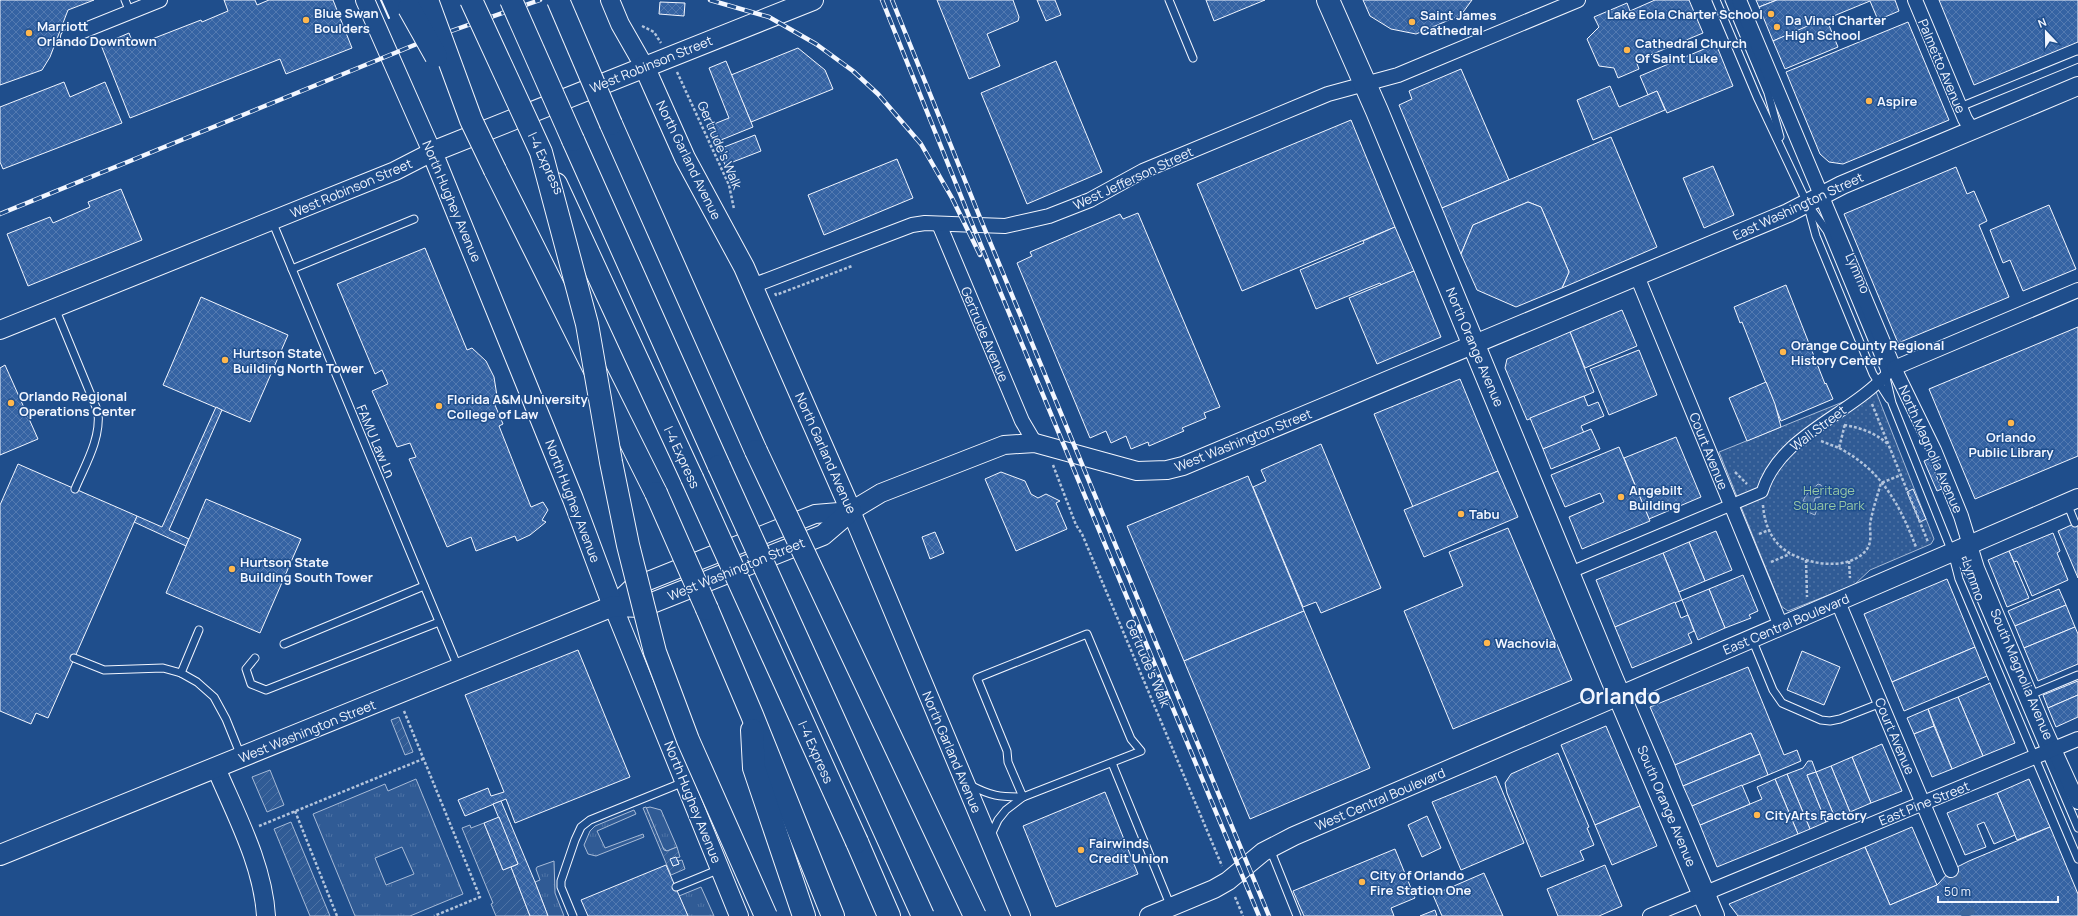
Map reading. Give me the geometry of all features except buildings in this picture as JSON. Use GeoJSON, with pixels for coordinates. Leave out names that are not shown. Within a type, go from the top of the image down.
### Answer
{"type":"FeatureCollection","features":[{"type":"Feature","properties":{"kind":"main road","name":"I-4 Express"},"geometry":{"type":"LineString","coordinates":[[471,0],[692,478],[889,916]]}},
{"type":"Feature","properties":{"kind":"main road"},"geometry":{"type":"LineString","coordinates":[[511,0],[719,466],[923,916]]}},
{"type":"Feature","properties":{"kind":"main road"},"geometry":{"type":"LineString","coordinates":[[558,0],[611,124],[756,451],[975,916]]}},
{"type":"Feature","properties":{"kind":"main road","name":"West Robinson Street"},"geometry":{"type":"LineString","coordinates":[[432,152],[644,66],[813,0]]}},
{"type":"Feature","properties":{"kind":"main road","name":"North Orange Avenue"},"geometry":{"type":"LineString","coordinates":[[1328,0],[1569,573],[1619,696]]}},
{"type":"Feature","properties":{"kind":"main road"},"geometry":{"type":"LineString","coordinates":[[414,3],[495,170],[656,492],[752,714],[833,916]]}},
{"type":"Feature","properties":{"kind":"main road","name":"North Garland Avenue"},"geometry":{"type":"LineString","coordinates":[[644,66],[685,158],[752,286],[851,511]]}},
{"type":"Feature","properties":{"kind":"main road","name":"North Hughey Avenue"},"geometry":{"type":"LineString","coordinates":[[432,152],[570,491],[613,606]]}},
{"type":"Feature","properties":{"kind":"main road"},"geometry":{"type":"LineString","coordinates":[[541,152],[587,324],[622,515],[655,652],[688,740],[766,916]]}},
{"type":"Feature","properties":{"kind":"main road","name":"West Washington Street"},"geometry":{"type":"LineString","coordinates":[[0,855],[242,758],[613,606],[642,607],[823,535],[851,511]]}},
{"type":"Feature","properties":{"kind":"main road","name":"South Orange Avenue"},"geometry":{"type":"LineString","coordinates":[[1619,696],[1713,916]]}},
{"type":"Feature","properties":{"kind":"main road"},"geometry":{"type":"LineString","coordinates":[[752,714],[754,768],[804,916]]}},
{"type":"Feature","properties":{"kind":"street"},"geometry":{"type":"LineString","coordinates":[[68,37],[128,6],[160,0]]}},
{"type":"Feature","properties":{"kind":"street","name":"North Hughey Avenue"},"geometry":{"type":"LineString","coordinates":[[365,0],[432,152]]}},
{"type":"Feature","properties":{"kind":"street","name":"North Garland Avenue"},"geometry":{"type":"LineString","coordinates":[[610,0],[620,24],[644,66]]}},
{"type":"Feature","properties":{"kind":"street","name":"West Jefferson Street"},"geometry":{"type":"LineString","coordinates":[[752,286],[905,228],[925,223],[1005,226],[1049,216],[1090,200],[1143,171],[1328,94],[1398,75],[1578,0]]}},
{"type":"Feature","properties":{"kind":"street","name":"North Magnolia Avenue"},"geometry":{"type":"LineString","coordinates":[[1739,0],[1815,199],[1886,375],[1934,450],[1961,516],[1970,545]]}},
{"type":"Feature","properties":{"kind":"street","name":"Palmetto Avenue"},"geometry":{"type":"LineString","coordinates":[[1915,0],[1960,107],[1972,130]]}},
{"type":"Feature","properties":{"kind":"street","name":"East Washington Street"},"geometry":{"type":"LineString","coordinates":[[1473,345],[1788,213],[1842,185],[2078,86]]}},
{"type":"Feature","properties":{"kind":"street","name":"West Robinson Street"},"geometry":{"type":"LineString","coordinates":[[0,330],[396,171],[432,152]]}},
{"type":"Feature","properties":{"kind":"street","name":"Gertrude Avenue"},"geometry":{"type":"LineString","coordinates":[[939,224],[1022,421],[1035,443]]}},
{"type":"Feature","properties":{"kind":"street","name":"Court Avenue"},"geometry":{"type":"LineString","coordinates":[[1637,276],[1781,626]]}},
{"type":"Feature","properties":{"kind":"street","name":"Wall Street"},"geometry":{"type":"LineString","coordinates":[[1762,492],[1767,477],[1782,456],[1810,432],[1867,392],[1886,375],[2078,290]]}},
{"type":"Feature","properties":{"kind":"street","name":"West Washington Street"},"geometry":{"type":"LineString","coordinates":[[851,511],[881,493],[994,448],[1012,443],[1035,443],[1137,471],[1175,468],[1473,345]]}},
{"type":"Feature","properties":{"kind":"street"},"geometry":{"type":"LineString","coordinates":[[1569,573],[1762,492]]}},
{"type":"Feature","properties":{"kind":"street"},"geometry":{"type":"LineString","coordinates":[[1970,545],[2072,501]]}},
{"type":"Feature","properties":{"kind":"street","name":"North Garland Avenue"},"geometry":{"type":"LineString","coordinates":[[851,511],[1021,916]]}},
{"type":"Feature","properties":{"kind":"street","name":"East Central Boulevard"},"geometry":{"type":"LineString","coordinates":[[1619,696],[1970,545]]}},
{"type":"Feature","properties":{"kind":"street","name":"South Magnolia Avenue"},"geometry":{"type":"LineString","coordinates":[[1970,545],[1977,568],[2030,695],[2045,753],[2078,802]]}},
{"type":"Feature","properties":{"kind":"street","name":"Court Avenue"},"geometry":{"type":"LineString","coordinates":[[1838,602],[1951,870]]}},
{"type":"Feature","properties":{"kind":"street","name":"North Hughey Avenue"},"geometry":{"type":"LineString","coordinates":[[613,606],[739,916]]}},
{"type":"Feature","properties":{"kind":"street","name":"West Central Boulevard"},"geometry":{"type":"LineString","coordinates":[[1149,916],[1203,895],[1228,881],[1255,858],[1270,848],[1294,836],[1619,696]]}},
{"type":"Feature","properties":{"kind":"street","name":"East Pine Street"},"geometry":{"type":"LineString","coordinates":[[1650,916],[2078,739]]}},
{"type":"Feature","properties":{"kind":"street"},"geometry":{"type":"LineString","coordinates":[[216,768],[254,859],[262,886],[266,916]]}},
{"type":"Feature","properties":{"kind":"lane"},"geometry":{"type":"LineString","coordinates":[[1169,0],[1193,58]]}},
{"type":"Feature","properties":{"kind":"lane","name":"Lymmo"},"geometry":{"type":"LineString","coordinates":[[1716,0],[1757,97],[1785,153],[1815,199],[1816,236],[1873,374],[1886,375],[1892,403],[1952,552],[1959,579],[2045,753],[2078,858]]}},
{"type":"Feature","properties":{"kind":"lane","name":"Lymmo"},"geometry":{"type":"LineString","coordinates":[[1729,0],[1768,93],[1785,153]]}},
{"type":"Feature","properties":{"kind":"lane"},"geometry":{"type":"LineString","coordinates":[[1960,107],[2078,59]]}},
{"type":"Feature","properties":{"kind":"lane"},"geometry":{"type":"LineString","coordinates":[[292,270],[414,219]]}},
{"type":"Feature","properties":{"kind":"lane","name":"FAMU Law Ln"},"geometry":{"type":"LineString","coordinates":[[272,221],[458,670]]}},
{"type":"Feature","properties":{"kind":"lane"},"geometry":{"type":"LineString","coordinates":[[55,308],[98,412],[100,425],[95,442],[75,489]]}},
{"type":"Feature","properties":{"kind":"lane"},"geometry":{"type":"LineString","coordinates":[[2072,501],[2075,523]]}},
{"type":"Feature","properties":{"kind":"lane","name":"Lymmo"},"geometry":{"type":"LineString","coordinates":[[1952,552],[1970,574],[2078,828]]}},
{"type":"Feature","properties":{"kind":"lane"},"geometry":{"type":"LineString","coordinates":[[284,644],[424,586]]}},
{"type":"Feature","properties":{"kind":"lane"},"geometry":{"type":"LineString","coordinates":[[255,658],[246,669],[251,684],[266,690],[439,622]]}},
{"type":"Feature","properties":{"kind":"lane"},"geometry":{"type":"LineString","coordinates":[[181,673],[199,630]]}},
{"type":"Feature","properties":{"kind":"lane"},"geometry":{"type":"LineString","coordinates":[[989,839],[998,820],[1006,810],[1023,797],[1141,751],[1131,739],[1087,634],[977,678],[1007,751],[1008,762],[1023,797]]}},
{"type":"Feature","properties":{"kind":"lane"},"geometry":{"type":"LineString","coordinates":[[1752,639],[1773,690],[1782,703],[1821,720],[1830,721],[1840,719],[1881,703]]}},
{"type":"Feature","properties":{"kind":"lane"},"geometry":{"type":"LineString","coordinates":[[74,658],[104,670],[163,668],[181,673],[197,682],[214,697],[226,719],[242,758]]}},
{"type":"Feature","properties":{"kind":"lane"},"geometry":{"type":"LineString","coordinates":[[2030,695],[2078,675]]}},
{"type":"Feature","properties":{"kind":"lane"},"geometry":{"type":"LineString","coordinates":[[1112,763],[1171,907]]}},
{"type":"Feature","properties":{"kind":"lane"},"geometry":{"type":"LineString","coordinates":[[573,916],[561,887],[561,881],[565,864],[581,826],[590,820],[684,782]]}},
{"type":"Feature","properties":{"kind":"lane"},"geometry":{"type":"LineString","coordinates":[[966,783],[988,794],[1000,797],[1023,797]]}},
{"type":"Feature","properties":{"kind":"lane"},"geometry":{"type":"LineString","coordinates":[[1270,848],[1297,916]]}},
{"type":"Feature","properties":{"kind":"lane"},"geometry":{"type":"LineString","coordinates":[[676,887],[720,869]]}},
{"type":"Feature","properties":{"kind":"path"},"geometry":{"type":"LineString","coordinates":[[637,22],[645,29],[654,32],[657,37]]}},
{"type":"Feature","properties":{"kind":"path","name":"Gertrude's Walk"},"geometry":{"type":"LineString","coordinates":[[680,77],[729,186],[735,212]]}},
{"type":"Feature","properties":{"kind":"path"},"geometry":{"type":"LineString","coordinates":[[1867,392],[1928,542]]}},
{"type":"Feature","properties":{"kind":"path"},"geometry":{"type":"LineString","coordinates":[[1844,425],[1861,428],[1877,435],[1889,445]]}},
{"type":"Feature","properties":{"kind":"path"},"geometry":{"type":"LineString","coordinates":[[1838,448],[1857,457],[1897,502],[1916,547]]}},
{"type":"Feature","properties":{"kind":"path","name":"Gertrude's Walk"},"geometry":{"type":"LineString","coordinates":[[1056,472],[1220,863]]}},
{"type":"Feature","properties":{"kind":"path"},"geometry":{"type":"LineString","coordinates":[[1881,483],[1901,475]]}},
{"type":"Feature","properties":{"kind":"path"},"geometry":{"type":"LineString","coordinates":[[1762,492],[1763,507],[1769,530],[1778,544],[1790,554],[1806,560],[1832,564],[1849,561],[1861,555],[1868,548],[1870,524],[1881,483]]}},
{"type":"Feature","properties":{"kind":"path"},"geometry":{"type":"LineString","coordinates":[[1757,535],[1769,530]]}},
{"type":"Feature","properties":{"kind":"path"},"geometry":{"type":"LineString","coordinates":[[1768,563],[1790,554]]}},
{"type":"Feature","properties":{"kind":"path"},"geometry":{"type":"LineString","coordinates":[[1806,560],[1807,600]]}},
{"type":"Feature","properties":{"kind":"path"},"geometry":{"type":"LineString","coordinates":[[1849,561],[1850,582]]}},
{"type":"Feature","properties":{"kind":"path"},"geometry":{"type":"LineString","coordinates":[[404,712],[480,897],[434,916]]}},
{"type":"Feature","properties":{"kind":"path"},"geometry":{"type":"LineString","coordinates":[[254,827],[424,759]]}},
{"type":"Feature","properties":{"kind":"path"},"geometry":{"type":"LineString","coordinates":[[295,811],[337,916]]}},
{"type":"Feature","properties":{"kind":"path"},"geometry":{"type":"LineString","coordinates":[[1234,895],[1243,916]]}},
{"type":"Feature","properties":{"kind":"green space","name":"Heritage Square Park"},"geometry":{"type":"Polygon","coordinates":[[[1875,389],[1934,539],[1931,544],[1870,570],[1854,585],[1788,611],[1781,606],[1719,452],[1875,389]]]}},
{"type":"Feature","properties":{"kind":"green space"},"geometry":{"type":"Polygon","coordinates":[[[399,717],[413,752],[405,755],[391,720],[399,717]]]}},
{"type":"Feature","properties":{"kind":"green space"},"geometry":{"type":"Polygon","coordinates":[[[270,770],[284,805],[267,812],[252,777],[270,770]]]}},
{"type":"Feature","properties":{"kind":"green space"},"geometry":{"type":"Polygon","coordinates":[[[416,779],[463,894],[410,916],[355,916],[313,814],[385,784],[388,791],[416,779]],[[402,847],[375,858],[386,885],[414,874],[402,847]]]}},
{"type":"Feature","properties":{"kind":"green space"},"geometry":{"type":"Polygon","coordinates":[[[646,807],[664,850],[667,851],[677,847],[680,857],[671,859],[673,866],[679,864],[678,861],[682,860],[685,869],[671,875],[643,808],[646,807]]]}},
{"type":"Feature","properties":{"kind":"green space"},"geometry":{"type":"Polygon","coordinates":[[[650,807],[661,810],[677,847],[667,851],[662,847],[646,808],[650,807]]]}},
{"type":"Feature","properties":{"kind":"green space"},"geometry":{"type":"Polygon","coordinates":[[[634,810],[636,814],[597,831],[605,848],[643,834],[644,837],[596,856],[588,854],[584,845],[590,831],[595,826],[634,810]]]}},
{"type":"Feature","properties":{"kind":"green space"},"geometry":{"type":"Polygon","coordinates":[[[291,822],[330,916],[310,916],[274,829],[291,822]]]}},
{"type":"Feature","properties":{"kind":"green space"},"geometry":{"type":"Polygon","coordinates":[[[484,823],[503,870],[511,867],[530,916],[496,916],[491,904],[493,903],[462,828],[470,825],[471,828],[484,823]]]}},
{"type":"Feature","properties":{"kind":"green space"},"geometry":{"type":"Polygon","coordinates":[[[554,861],[555,893],[564,916],[548,916],[535,882],[540,880],[536,869],[537,867],[554,861]]]}},
{"type":"Feature","properties":{"kind":"green space"},"geometry":{"type":"Polygon","coordinates":[[[701,887],[714,916],[688,916],[679,896],[701,887]]]}},
{"type":"Feature","properties":{"kind":"shaded area"},"geometry":{"type":"Polygon","coordinates":[[[1818,484],[1821,485],[1823,489],[1820,497],[1815,498],[1814,502],[1817,509],[1815,515],[1803,510],[1806,502],[1803,501],[1806,495],[1818,484]]]}},
{"type":"Feature","properties":{"kind":"tunnel"},"geometry":{"type":"LineString","coordinates":[[1951,870],[1969,916]]}},
{"type":"Feature","properties":{"kind":"railway"},"geometry":{"type":"LineString","coordinates":[[0,214],[434,37],[540,0]]}},
{"type":"Feature","properties":{"kind":"railway"},"geometry":{"type":"LineString","coordinates":[[710,0],[769,17],[816,44],[853,71],[878,94],[921,144],[952,198],[980,255]]}},
{"type":"Feature","properties":{"kind":"railway"},"geometry":{"type":"LineString","coordinates":[[882,0],[973,226],[1259,916]]}},
{"type":"Feature","properties":{"kind":"railway"},"geometry":{"type":"LineString","coordinates":[[892,0],[983,225],[1269,916]]}},
{"type":"Feature","properties":{"kind":"fence"},"geometry":{"type":"LineString","coordinates":[[1987,676],[1990,683]]}},
{"type":"Feature","properties":{"kind":"wall"},"geometry":{"type":"LineString","coordinates":[[381,0],[389,18]]}},
{"type":"Feature","properties":{"kind":"place","name":"Lake Eola Charter School"},"geometry":{"type":"Point","coordinates":[1771,14]}},
{"type":"Feature","properties":{"kind":"place","name":"Blue Swan Boulders"},"geometry":{"type":"Point","coordinates":[306,20]}},
{"type":"Feature","properties":{"kind":"place","name":"Saint James Cathedral"},"geometry":{"type":"Point","coordinates":[1412,22]}},
{"type":"Feature","properties":{"kind":"place","name":"Da Vinci Charter High School"},"geometry":{"type":"Point","coordinates":[1777,27]}},
{"type":"Feature","properties":{"kind":"place","name":"Marriott Orlando Downtown"},"geometry":{"type":"Point","coordinates":[29,33]}},
{"type":"Feature","properties":{"kind":"place","name":"Cathedral Church Of Saint Luke"},"geometry":{"type":"Point","coordinates":[1627,50]}},
{"type":"Feature","properties":{"kind":"place","name":"Aspire"},"geometry":{"type":"Point","coordinates":[1869,101]}},
{"type":"Feature","properties":{"kind":"place","name":"Orange County Regional History Center"},"geometry":{"type":"Point","coordinates":[1783,352]}},
{"type":"Feature","properties":{"kind":"place","name":"Hurtson State Building North Tower"},"geometry":{"type":"Point","coordinates":[225,360]}},
{"type":"Feature","properties":{"kind":"place","name":"Orlando Regional Operations Center"},"geometry":{"type":"Point","coordinates":[11,403]}},
{"type":"Feature","properties":{"kind":"place","name":"Florida A&M University College of Law"},"geometry":{"type":"Point","coordinates":[439,406]}},
{"type":"Feature","properties":{"kind":"place","name":"Orlando Public Library"},"geometry":{"type":"Point","coordinates":[2011,423]}},
{"type":"Feature","properties":{"kind":"place","name":"Angebilt Building"},"geometry":{"type":"Point","coordinates":[1621,497]}},
{"type":"Feature","properties":{"kind":"place","name":"Tabu"},"geometry":{"type":"Point","coordinates":[1461,514]}},
{"type":"Feature","properties":{"kind":"place","name":"Hurtson State Building South Tower"},"geometry":{"type":"Point","coordinates":[232,569]}},
{"type":"Feature","properties":{"kind":"place","name":"Wachovia"},"geometry":{"type":"Point","coordinates":[1487,643]}},
{"type":"Feature","properties":{"kind":"place","name":"CityArts Factory"},"geometry":{"type":"Point","coordinates":[1757,815]}},
{"type":"Feature","properties":{"kind":"place","name":"Fairwinds Credit Union"},"geometry":{"type":"Point","coordinates":[1081,850]}},
{"type":"Feature","properties":{"kind":"place","name":"City of Orlando Fire Station One"},"geometry":{"type":"Point","coordinates":[1362,882]}},
{"type":"Feature","properties":{"kind":"district","name":"Orlando"},"geometry":{"type":"Point","coordinates":[1620,696]}}]}
